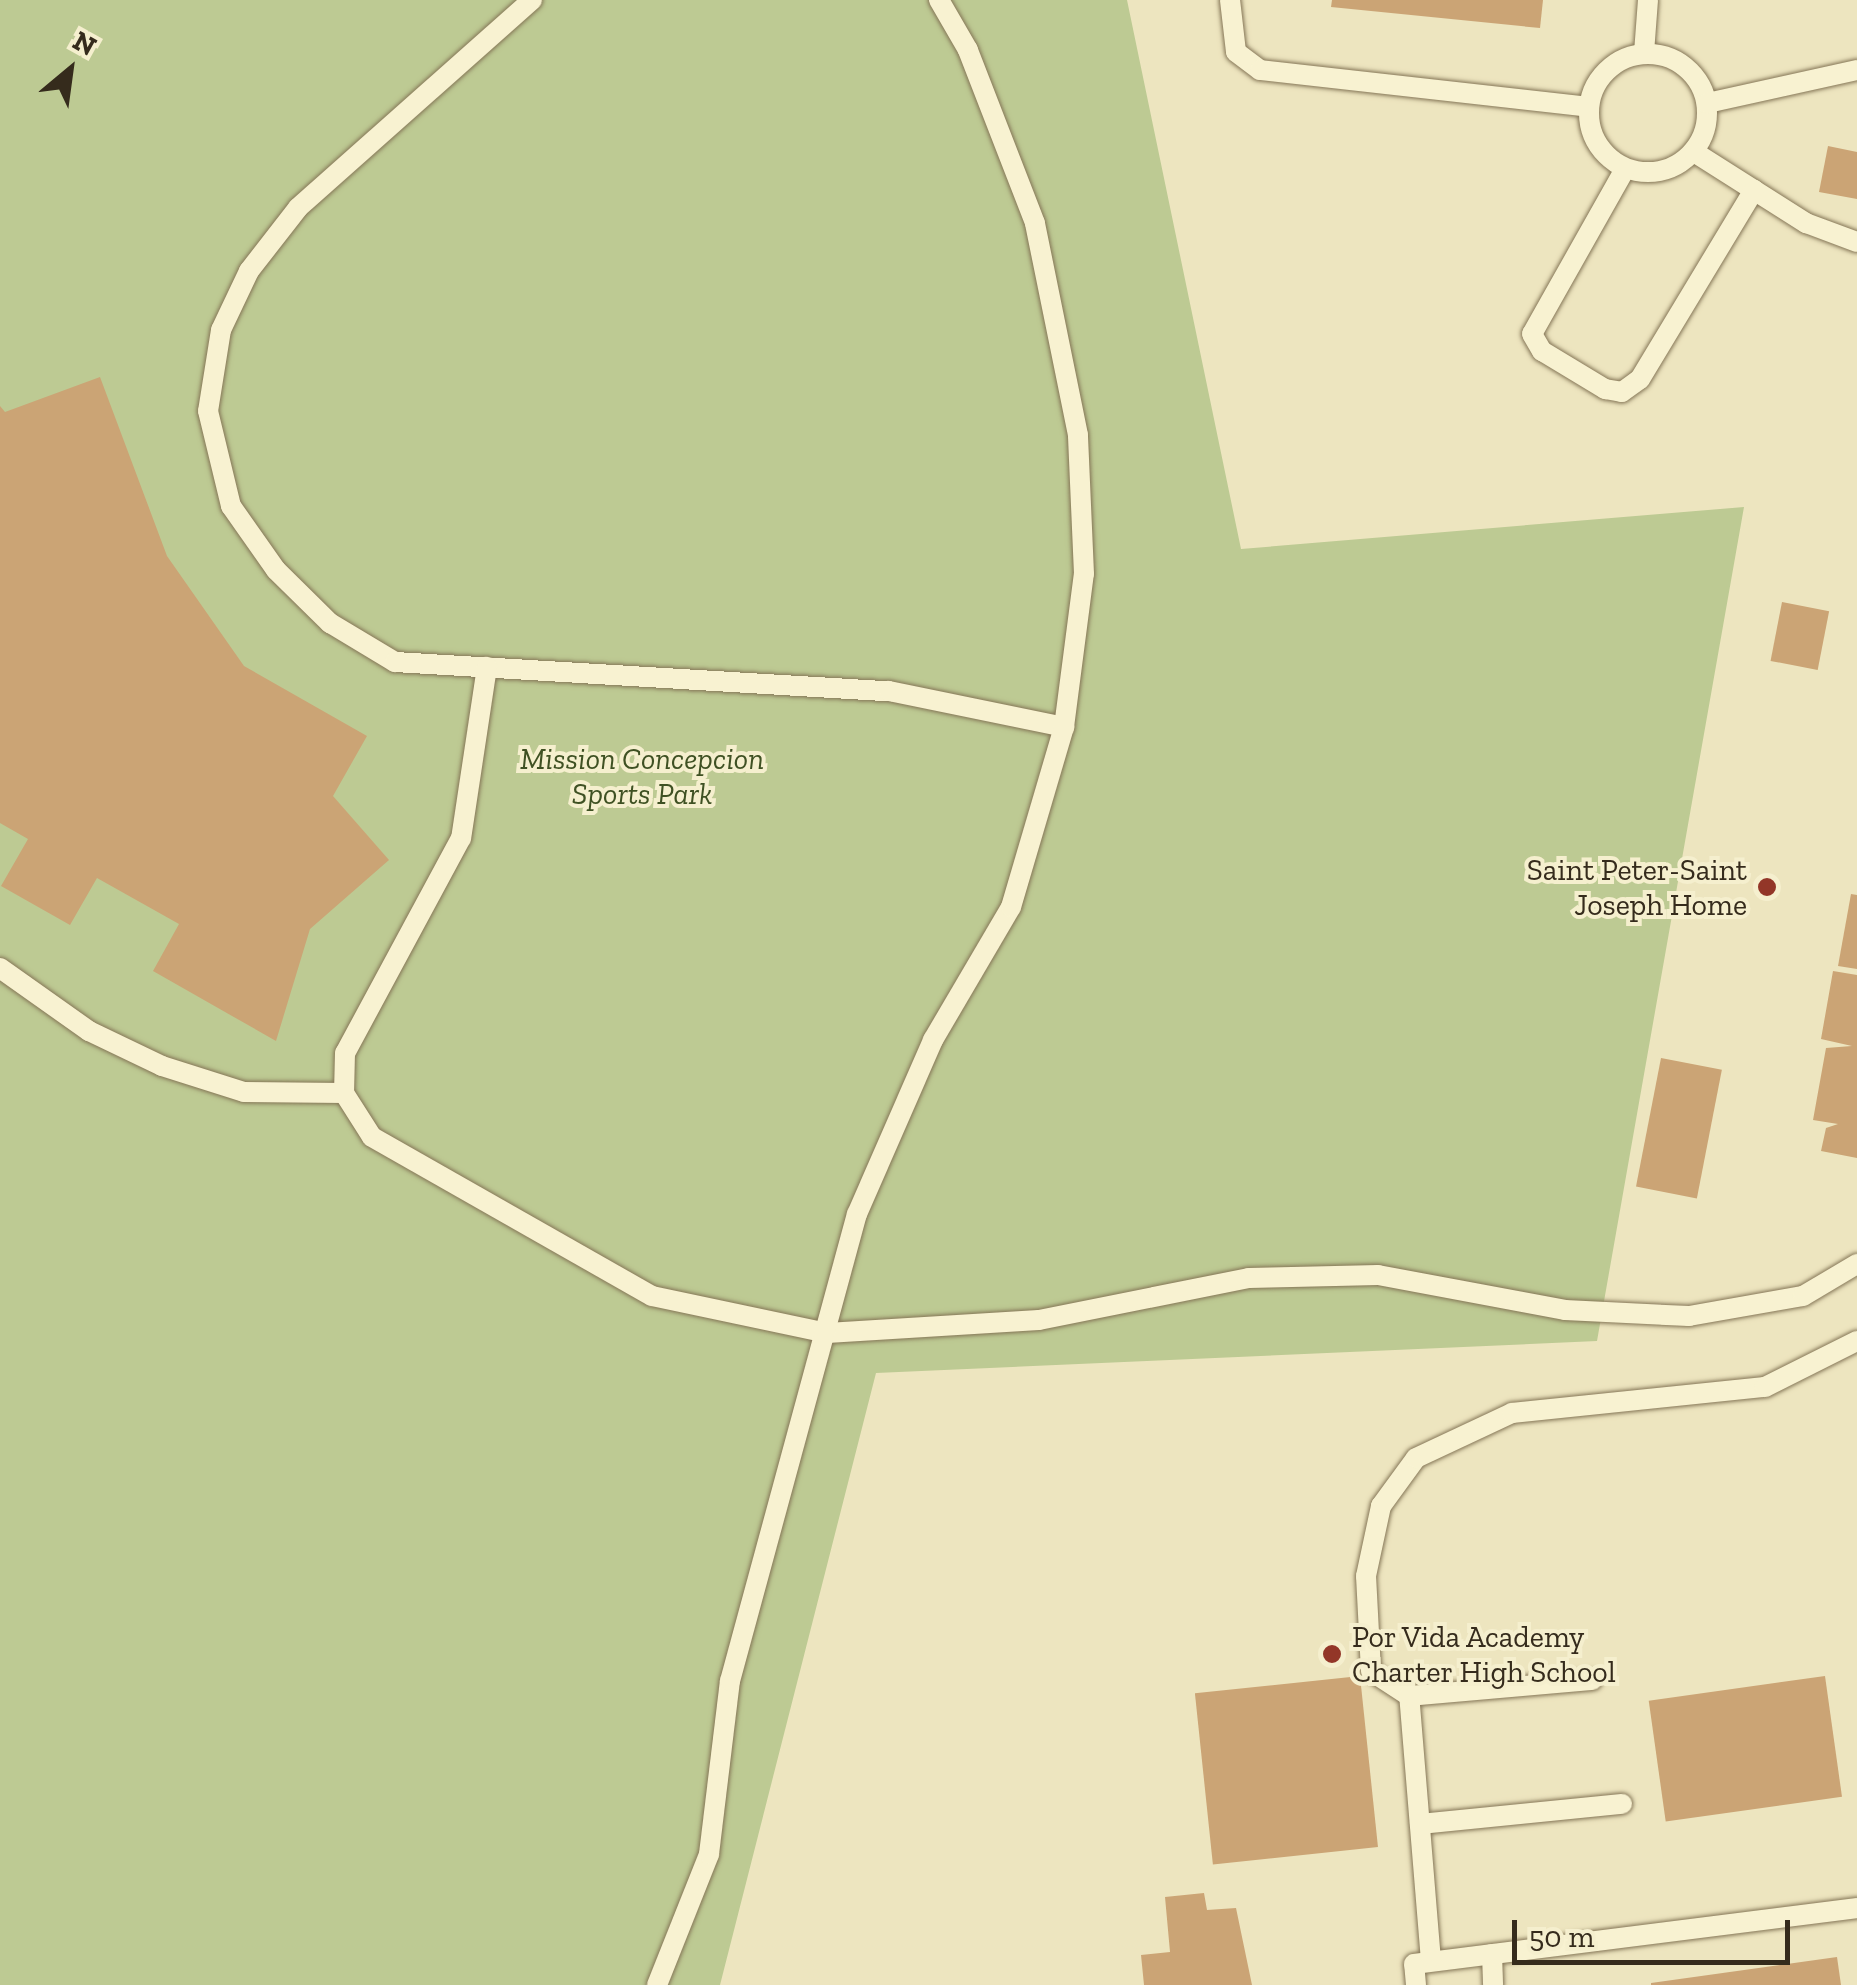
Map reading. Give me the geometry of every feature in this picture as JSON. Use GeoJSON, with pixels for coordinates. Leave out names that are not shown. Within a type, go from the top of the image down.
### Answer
{"type":"FeatureCollection","features":[{"type":"Feature","properties":{"kind":"lane"},"geometry":{"type":"LineString","coordinates":[[532,0],[298,208],[249,271],[221,330],[208,411],[231,506],[330,623],[395,662],[889,691],[1064,726]]}},
{"type":"Feature","properties":{"kind":"lane"},"geometry":{"type":"LineString","coordinates":[[657,1985],[709,1854],[730,1681],[857,1214],[933,1040],[1010,907],[1064,726],[1084,574],[1078,435],[1035,224],[939,0]]}},
{"type":"Feature","properties":{"kind":"lane"},"geometry":{"type":"LineString","coordinates":[[1230,0],[1236,52],[1260,70],[1588,107]]}},
{"type":"Feature","properties":{"kind":"lane"},"geometry":{"type":"LineString","coordinates":[[1644,53],[1648,0]]}},
{"type":"Feature","properties":{"kind":"lane"},"geometry":{"type":"LineString","coordinates":[[1644,53],[1673,58],[1707,103],[1694,152],[1674,168],[1625,169],[1604,154],[1588,107],[1606,70],[1644,53]]}},
{"type":"Feature","properties":{"kind":"lane"},"geometry":{"type":"LineString","coordinates":[[1707,103],[1857,70]]}},
{"type":"Feature","properties":{"kind":"lane"},"geometry":{"type":"LineString","coordinates":[[1694,152],[1754,190],[1857,242]]}},
{"type":"Feature","properties":{"kind":"lane"},"geometry":{"type":"LineString","coordinates":[[1625,169],[1532,334],[1542,351],[1605,389],[1622,392],[1640,380],[1754,190]]}},
{"type":"Feature","properties":{"kind":"lane"},"geometry":{"type":"LineString","coordinates":[[488,668],[461,838],[346,1054],[344,1094],[372,1137],[652,1296],[827,1333],[1040,1320],[1249,1278],[1378,1275],[1564,1310],[1689,1316],[1804,1296],[1857,1264]]}},
{"type":"Feature","properties":{"kind":"lane"},"geometry":{"type":"LineString","coordinates":[[0,968],[90,1031],[162,1066],[244,1092],[344,1094]]}},
{"type":"Feature","properties":{"kind":"lane"},"geometry":{"type":"LineString","coordinates":[[1592,1680],[1409,1696],[1371,1671],[1366,1576],[1381,1506],[1416,1458],[1512,1413],[1765,1387],[1857,1341]]}},
{"type":"Feature","properties":{"kind":"lane"},"geometry":{"type":"LineString","coordinates":[[1409,1696],[1432,1961]]}},
{"type":"Feature","properties":{"kind":"lane"},"geometry":{"type":"LineString","coordinates":[[1420,1824],[1622,1804]]}},
{"type":"Feature","properties":{"kind":"lane"},"geometry":{"type":"LineString","coordinates":[[1416,1985],[1414,1964],[1857,1908]]}},
{"type":"Feature","properties":{"kind":"lane"},"geometry":{"type":"LineString","coordinates":[[1492,1954],[1493,1985]]}},
{"type":"Feature","properties":{"kind":"green space","name":"Mission Concepcion Sports Park"},"geometry":{"type":"Polygon","coordinates":[[[0,0],[1127,0],[1241,549],[1744,507],[1597,1341],[876,1373],[720,1985],[0,1985],[0,0]]]}},
{"type":"Feature","properties":{"kind":"building"},"geometry":{"type":"Polygon","coordinates":[[[1332,0],[1543,0],[1540,28],[1331,7],[1332,0]]]}},
{"type":"Feature","properties":{"kind":"building"},"geometry":{"type":"Polygon","coordinates":[[[1828,146],[1857,152],[1857,199],[1819,192],[1828,146]]]}},
{"type":"Feature","properties":{"kind":"building"},"geometry":{"type":"Polygon","coordinates":[[[100,377],[167,556],[244,666],[367,736],[333,796],[389,860],[310,929],[276,1041],[153,971],[179,924],[97,878],[70,925],[1,886],[28,839],[0,823],[0,406],[5,412],[100,377]]]}},
{"type":"Feature","properties":{"kind":"building"},"geometry":{"type":"Polygon","coordinates":[[[1782,602],[1829,611],[1818,670],[1771,661],[1782,602]]]}},
{"type":"Feature","properties":{"kind":"building"},"geometry":{"type":"Polygon","coordinates":[[[1851,894],[1857,895],[1857,969],[1838,966],[1851,894]]]}},
{"type":"Feature","properties":{"kind":"building"},"geometry":{"type":"Polygon","coordinates":[[[1833,971],[1857,975],[1857,1158],[1821,1151],[1826,1128],[1838,1124],[1813,1120],[1826,1048],[1852,1046],[1821,1039],[1833,971]]]}},
{"type":"Feature","properties":{"kind":"building"},"geometry":{"type":"Polygon","coordinates":[[[1661,1058],[1722,1070],[1697,1198],[1636,1187],[1661,1058]]]}},
{"type":"Feature","properties":{"kind":"building"},"geometry":{"type":"Polygon","coordinates":[[[1360,1676],[1378,1847],[1213,1864],[1195,1693],[1360,1676]]]}},
{"type":"Feature","properties":{"kind":"building"},"geometry":{"type":"Polygon","coordinates":[[[1825,1676],[1842,1797],[1666,1822],[1649,1701],[1825,1676]]]}},
{"type":"Feature","properties":{"kind":"building"},"geometry":{"type":"Polygon","coordinates":[[[1204,1893],[1207,1910],[1236,1908],[1252,1985],[1144,1985],[1141,1955],[1170,1952],[1165,1897],[1204,1893]]]}},
{"type":"Feature","properties":{"kind":"building"},"geometry":{"type":"Polygon","coordinates":[[[1837,1957],[1841,1985],[1651,1985],[1651,1983],[1837,1957]]]}},
{"type":"Feature","properties":{"kind":"place","name":"Saint Peter-Saint Joseph Home"},"geometry":{"type":"Point","coordinates":[1767,887]}},
{"type":"Feature","properties":{"kind":"place","name":"Por Vida Academy Charter High School"},"geometry":{"type":"Point","coordinates":[1332,1654]}}]}
